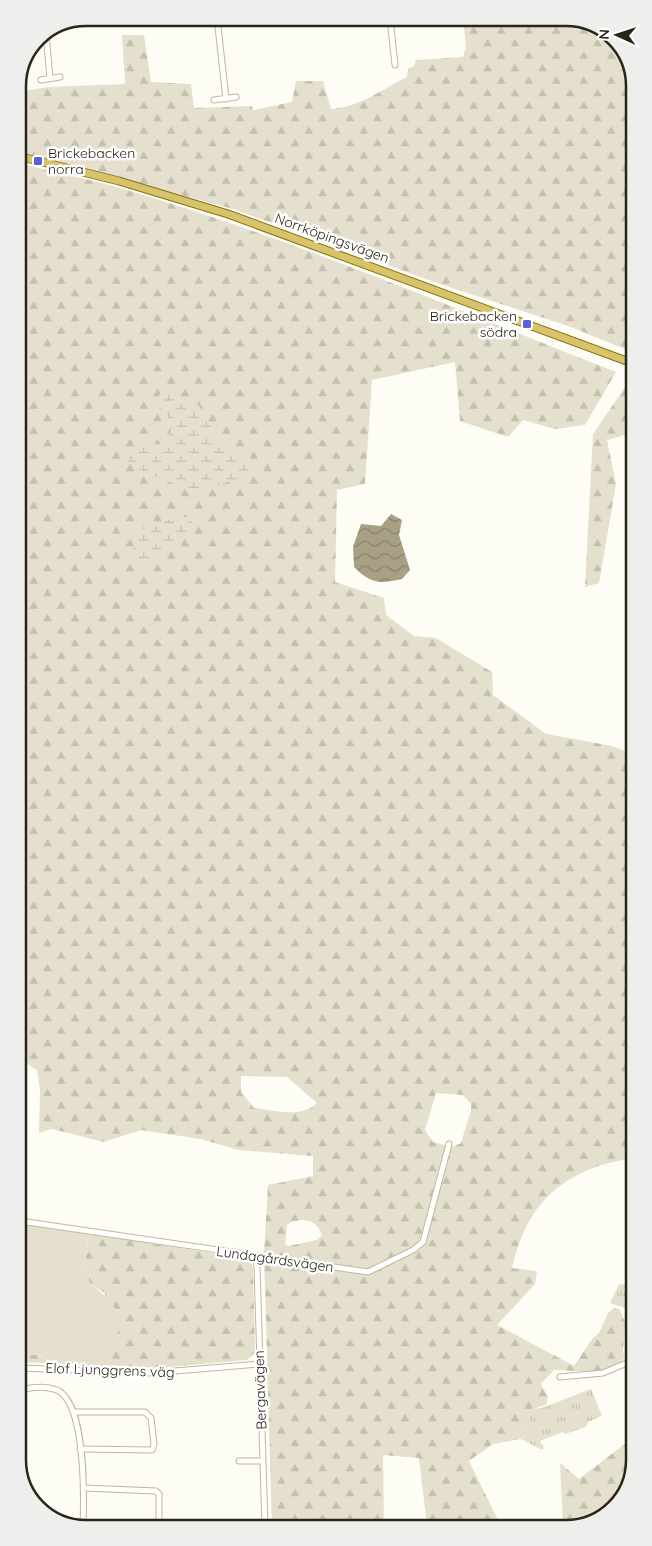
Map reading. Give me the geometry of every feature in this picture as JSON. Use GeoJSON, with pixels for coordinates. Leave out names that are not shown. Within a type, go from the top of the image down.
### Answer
{"type":"FeatureCollection","features":[{"type":"Feature","properties":{"kind":"main road","name":"Norrköpingsvägen"},"geometry":{"type":"LineString","coordinates":[[26,158],[119,181],[228,214],[626,361]]}},
{"type":"Feature","properties":{"kind":"street"},"geometry":{"type":"LineString","coordinates":[[218,26],[226,99]]}},
{"type":"Feature","properties":{"kind":"street"},"geometry":{"type":"LineString","coordinates":[[391,26],[395,65]]}},
{"type":"Feature","properties":{"kind":"street"},"geometry":{"type":"LineString","coordinates":[[47,42],[50,78]]}},
{"type":"Feature","properties":{"kind":"street"},"geometry":{"type":"LineString","coordinates":[[41,80],[60,77]]}},
{"type":"Feature","properties":{"kind":"street"},"geometry":{"type":"LineString","coordinates":[[214,100],[236,97]]}},
{"type":"Feature","properties":{"kind":"street","name":"Lundagårdsvägen"},"geometry":{"type":"LineString","coordinates":[[26,1222],[368,1272],[413,1250],[423,1242],[449,1144]]}},
{"type":"Feature","properties":{"kind":"street","name":"Bergavägen"},"geometry":{"type":"LineString","coordinates":[[250,1256],[256,1260],[258,1267],[264,1520]]}},
{"type":"Feature","properties":{"kind":"street"},"geometry":{"type":"LineString","coordinates":[[560,1376],[603,1373],[626,1363]]}},
{"type":"Feature","properties":{"kind":"street","name":"Elof Ljunggrens väg"},"geometry":{"type":"LineString","coordinates":[[26,1368],[151,1373],[259,1364]]}},
{"type":"Feature","properties":{"kind":"street"},"geometry":{"type":"LineString","coordinates":[[26,1389],[40,1388],[58,1391],[65,1396],[74,1412],[84,1488],[83,1520]]}},
{"type":"Feature","properties":{"kind":"street"},"geometry":{"type":"LineString","coordinates":[[74,1412],[138,1412],[150,1415],[157,1411]]}},
{"type":"Feature","properties":{"kind":"street"},"geometry":{"type":"LineString","coordinates":[[80,1449],[152,1450],[154,1444],[150,1415]]}},
{"type":"Feature","properties":{"kind":"street"},"geometry":{"type":"LineString","coordinates":[[239,1462],[262,1461]]}},
{"type":"Feature","properties":{"kind":"street"},"geometry":{"type":"LineString","coordinates":[[84,1488],[156,1491],[159,1494],[159,1520]]}},
{"type":"Feature","properties":{"kind":"green space"},"geometry":{"type":"Polygon","coordinates":[[[464,26],[570,26],[592,32],[592,60],[620,60],[626,86],[626,350],[571,327],[437,283],[233,209],[26,153],[26,91],[49,87],[125,84],[122,35],[144,35],[151,82],[191,84],[194,108],[252,106],[253,110],[292,102],[296,81],[323,81],[331,109],[342,108],[370,97],[407,77],[408,69],[414,66],[416,60],[463,57],[466,47],[464,26]]]}},
{"type":"Feature","properties":{"kind":"green space"},"geometry":{"type":"Polygon","coordinates":[[[26,165],[124,189],[249,230],[372,275],[616,372],[585,425],[555,429],[523,420],[508,437],[460,421],[455,362],[372,380],[365,484],[337,490],[335,582],[384,598],[386,615],[414,636],[436,638],[492,672],[493,695],[546,734],[612,746],[626,751],[626,1157],[625,1159],[598,1166],[580,1174],[552,1193],[540,1205],[523,1233],[512,1268],[537,1271],[535,1284],[497,1325],[574,1366],[592,1339],[599,1333],[608,1313],[614,1308],[619,1309],[625,1322],[623,1352],[625,1357],[612,1369],[603,1371],[554,1370],[541,1384],[548,1397],[546,1405],[532,1409],[524,1436],[521,1439],[493,1444],[469,1461],[498,1520],[426,1520],[419,1458],[383,1455],[384,1520],[272,1520],[264,1253],[268,1185],[313,1176],[313,1156],[239,1150],[200,1139],[141,1130],[104,1142],[52,1129],[39,1133],[40,1091],[37,1070],[27,1064],[26,165]],[[241,1076],[241,1092],[254,1108],[279,1112],[303,1111],[317,1103],[287,1077],[241,1076]],[[436,1093],[425,1130],[433,1142],[452,1147],[461,1143],[471,1104],[463,1095],[436,1093]],[[293,1221],[287,1225],[285,1244],[288,1246],[317,1240],[322,1235],[317,1226],[310,1221],[293,1221]]]}},
{"type":"Feature","properties":{"kind":"green space"},"geometry":{"type":"Polygon","coordinates":[[[626,386],[626,435],[607,440],[616,484],[599,583],[585,587],[593,434],[626,386]]]}},
{"type":"Feature","properties":{"kind":"green space"},"geometry":{"type":"Polygon","coordinates":[[[161,393],[170,393],[197,404],[203,411],[218,442],[250,458],[252,462],[251,470],[242,479],[223,483],[205,492],[194,492],[133,467],[128,461],[128,454],[138,447],[163,443],[169,437],[171,420],[160,410],[156,399],[161,393]]]}},
{"type":"Feature","properties":{"kind":"green space"},"geometry":{"type":"Polygon","coordinates":[[[188,517],[192,521],[191,527],[171,546],[145,561],[139,559],[132,552],[138,534],[143,529],[149,525],[188,517]]]}},
{"type":"Feature","properties":{"kind":"green space"},"geometry":{"type":"Polygon","coordinates":[[[26,1225],[31,1225],[31,1274],[26,1278],[26,1225]]]}},
{"type":"Feature","properties":{"kind":"green space"},"geometry":{"type":"Polygon","coordinates":[[[31,1225],[89,1234],[85,1263],[90,1284],[113,1305],[119,1319],[116,1338],[99,1361],[50,1361],[39,1354],[30,1355],[26,1353],[26,1278],[31,1274],[31,1225]]]}},
{"type":"Feature","properties":{"kind":"green space"},"geometry":{"type":"Polygon","coordinates":[[[89,1234],[250,1259],[253,1268],[255,1353],[247,1360],[158,1368],[26,1362],[26,1352],[30,1355],[38,1354],[50,1361],[98,1361],[105,1293],[90,1284],[85,1263],[89,1234]]]}},
{"type":"Feature","properties":{"kind":"green space"},"geometry":{"type":"Polygon","coordinates":[[[619,1284],[626,1284],[626,1308],[610,1303],[619,1284]]]}},
{"type":"Feature","properties":{"kind":"green space"},"geometry":{"type":"Polygon","coordinates":[[[591,1389],[602,1416],[588,1422],[586,1427],[565,1434],[563,1432],[540,1441],[544,1448],[542,1450],[521,1439],[524,1436],[532,1409],[542,1408],[591,1389]]]}},
{"type":"Feature","properties":{"kind":"green space"},"geometry":{"type":"Polygon","coordinates":[[[626,1443],[624,1475],[616,1493],[608,1502],[592,1514],[585,1517],[563,1520],[560,1463],[579,1479],[626,1443]]]}},
{"type":"Feature","properties":{"kind":"water"},"geometry":{"type":"Polygon","coordinates":[[[391,514],[402,520],[399,535],[410,570],[402,579],[387,582],[371,580],[354,567],[353,547],[361,524],[381,526],[391,514]]]}},
{"type":"Feature","properties":{"kind":"place","name":"Brickebacken norra"},"geometry":{"type":"Point","coordinates":[38,161]}},
{"type":"Feature","properties":{"kind":"place","name":"Brickebacken södra"},"geometry":{"type":"Point","coordinates":[527,324]}}]}
